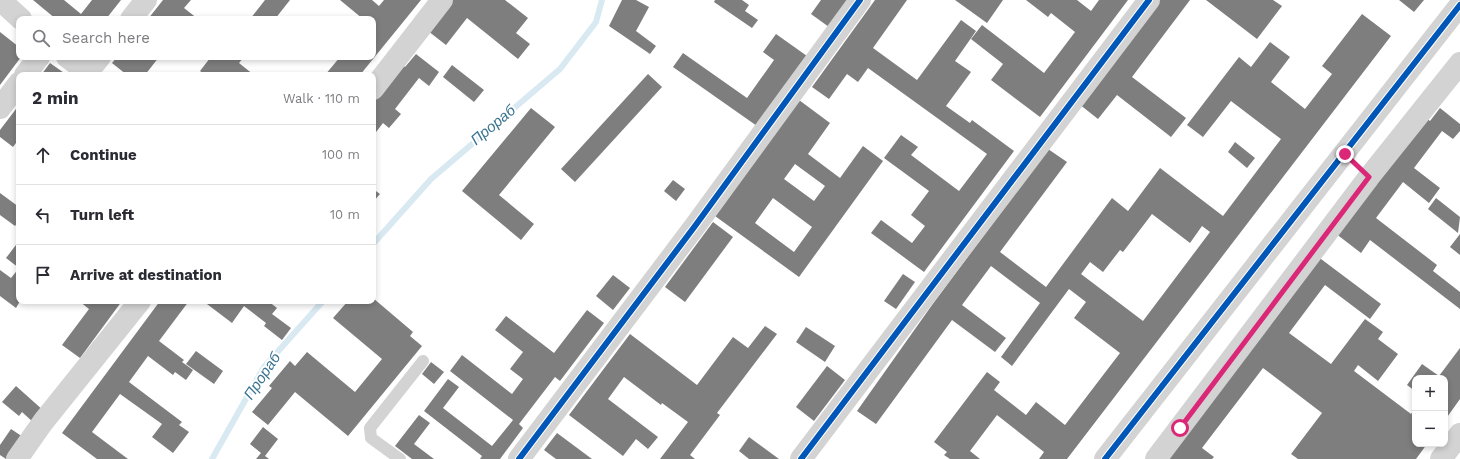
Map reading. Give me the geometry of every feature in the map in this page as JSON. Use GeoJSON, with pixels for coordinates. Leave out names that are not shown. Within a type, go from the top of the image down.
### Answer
{"type":"FeatureCollection","features":[{"type":"Feature","properties":{"kind":"street"},"geometry":{"type":"LineString","coordinates":[[0,0],[18,16]]}},
{"type":"Feature","properties":{"kind":"street"},"geometry":{"type":"LineString","coordinates":[[133,16],[146,0]]}},
{"type":"Feature","properties":{"kind":"street"},"geometry":{"type":"LineString","coordinates":[[376,85],[442,0]]}},
{"type":"Feature","properties":{"kind":"street"},"geometry":{"type":"LineString","coordinates":[[520,459],[695,226],[860,0]]}},
{"type":"Feature","properties":{"kind":"street"},"geometry":{"type":"LineString","coordinates":[[801,459],[1149,0]]}},
{"type":"Feature","properties":{"kind":"street"},"geometry":{"type":"LineString","coordinates":[[1105,459],[1460,5]]}},
{"type":"Feature","properties":{"kind":"street"},"geometry":{"type":"LineString","coordinates":[[27,72],[37,60]]}},
{"type":"Feature","properties":{"kind":"street"},"geometry":{"type":"LineString","coordinates":[[74,60],[93,68]]}},
{"type":"Feature","properties":{"kind":"street"},"geometry":{"type":"LineString","coordinates":[[1156,459],[1369,177],[1460,63]]}},
{"type":"Feature","properties":{"kind":"street"},"geometry":{"type":"LineString","coordinates":[[0,108],[16,87]]}},
{"type":"Feature","properties":{"kind":"street"},"geometry":{"type":"LineString","coordinates":[[1345,154],[1369,177]]}},
{"type":"Feature","properties":{"kind":"street"},"geometry":{"type":"LineString","coordinates":[[16,459],[43,422],[138,304]]}},
{"type":"Feature","properties":{"kind":"street"},"geometry":{"type":"LineString","coordinates":[[1441,459],[1460,434]]}},
{"type":"Feature","properties":{"kind":"lane"},"geometry":{"type":"LineString","coordinates":[[400,459],[371,438],[369,434],[370,428],[423,361]]}},
{"type":"Feature","properties":{"kind":"building"},"geometry":{"type":"Polygon","coordinates":[[[33,0],[64,0],[81,14],[92,0],[121,0],[108,16],[52,16],[33,0]]]}},
{"type":"Feature","properties":{"kind":"building"},"geometry":{"type":"Polygon","coordinates":[[[163,0],[191,0],[184,8],[194,16],[150,16],[163,0]]]}},
{"type":"Feature","properties":{"kind":"building"},"geometry":{"type":"Polygon","coordinates":[[[265,0],[290,0],[277,16],[252,16],[265,0]]]}},
{"type":"Feature","properties":{"kind":"building"},"geometry":{"type":"Polygon","coordinates":[[[340,0],[372,0],[379,6],[384,0],[421,0],[376,55],[376,16],[359,16],[340,0]]]}},
{"type":"Feature","properties":{"kind":"building"},"geometry":{"type":"Polygon","coordinates":[[[453,0],[505,0],[528,18],[516,33],[530,44],[518,59],[467,18],[446,45],[428,31],[453,0]]]}},
{"type":"Feature","properties":{"kind":"building"},"geometry":{"type":"Polygon","coordinates":[[[622,0],[636,0],[649,7],[636,31],[656,46],[650,54],[609,26],[622,0]]]}},
{"type":"Feature","properties":{"kind":"building"},"geometry":{"type":"Polygon","coordinates":[[[715,0],[742,0],[749,5],[745,11],[758,20],[752,28],[714,2],[715,0]]]}},
{"type":"Feature","properties":{"kind":"building"},"geometry":{"type":"Polygon","coordinates":[[[821,0],[848,0],[829,27],[811,14],[821,0]]]}},
{"type":"Feature","properties":{"kind":"building"},"geometry":{"type":"Polygon","coordinates":[[[875,0],[907,0],[873,48],[917,80],[961,20],[976,31],[955,61],[971,72],[946,106],[970,123],[972,120],[1014,151],[924,272],[871,233],[881,220],[912,243],[925,226],[911,215],[929,191],[884,158],[901,135],[918,147],[911,155],[959,191],[987,154],[868,68],[858,82],[847,74],[829,99],[812,87],[875,0]]]}},
{"type":"Feature","properties":{"kind":"building"},"geometry":{"type":"Polygon","coordinates":[[[955,0],[1003,0],[987,23],[955,0]]]}},
{"type":"Feature","properties":{"kind":"building"},"geometry":{"type":"Polygon","coordinates":[[[1026,0],[1077,0],[1091,11],[1099,0],[1128,0],[1040,117],[991,80],[1003,64],[971,39],[982,25],[1044,73],[1075,32],[1051,13],[1048,17],[1026,0]]]}},
{"type":"Feature","properties":{"kind":"building"},"geometry":{"type":"Polygon","coordinates":[[[1158,0],[1190,0],[1132,77],[1186,118],[1171,137],[1117,95],[1098,119],[1079,104],[1158,0]]]}},
{"type":"Feature","properties":{"kind":"building"},"geometry":{"type":"Polygon","coordinates":[[[1206,0],[1273,0],[1282,6],[1257,39],[1206,0]]]}},
{"type":"Feature","properties":{"kind":"building"},"geometry":{"type":"Polygon","coordinates":[[[1399,0],[1424,0],[1414,12],[1399,0]]]}},
{"type":"Feature","properties":{"kind":"building"},"geometry":{"type":"Polygon","coordinates":[[[1362,14],[1391,36],[1067,459],[1039,459],[1044,452],[997,415],[970,451],[980,459],[950,459],[944,455],[947,452],[934,442],[987,372],[1000,382],[994,390],[1026,415],[1036,402],[1065,425],[1120,353],[1074,318],[1086,302],[1069,289],[1012,366],[1001,357],[1040,303],[991,266],[962,305],[1006,338],[995,352],[952,320],[876,424],[857,411],[932,305],[1048,149],[1067,162],[1000,252],[1046,287],[1112,198],[1128,211],[1160,168],[1223,216],[1281,139],[1231,101],[1203,137],[1187,125],[1239,57],[1251,67],[1270,42],[1290,57],[1271,82],[1305,109],[1332,74],[1322,66],[1362,14]],[[1152,214],[1123,252],[1120,250],[1103,272],[1090,262],[1081,274],[1143,321],[1210,232],[1202,226],[1190,243],[1152,214]]]}},
{"type":"Feature","properties":{"kind":"building"},"geometry":{"type":"Polygon","coordinates":[[[0,32],[16,45],[16,60],[19,60],[0,85],[0,32]]]}},
{"type":"Feature","properties":{"kind":"building"},"geometry":{"type":"Polygon","coordinates":[[[776,34],[807,56],[757,126],[673,67],[683,53],[747,98],[774,60],[763,52],[776,34]]]}},
{"type":"Feature","properties":{"kind":"building"},"geometry":{"type":"Polygon","coordinates":[[[416,54],[439,72],[429,86],[419,78],[395,109],[401,114],[389,128],[383,123],[376,132],[376,95],[402,64],[405,67],[416,54]]]}},
{"type":"Feature","properties":{"kind":"building"},"geometry":{"type":"Polygon","coordinates":[[[114,60],[157,60],[147,72],[123,72],[112,63],[114,60]]]}},
{"type":"Feature","properties":{"kind":"building"},"geometry":{"type":"Polygon","coordinates":[[[208,60],[242,60],[239,63],[250,72],[201,72],[200,71],[208,60]]]}},
{"type":"Feature","properties":{"kind":"building"},"geometry":{"type":"Polygon","coordinates":[[[338,60],[372,60],[362,72],[328,72],[338,60]]]}},
{"type":"Feature","properties":{"kind":"building"},"geometry":{"type":"Polygon","coordinates":[[[50,63],[63,72],[43,72],[50,63]]]}},
{"type":"Feature","properties":{"kind":"building"},"geometry":{"type":"Polygon","coordinates":[[[452,65],[484,90],[474,102],[443,77],[452,65]]]}},
{"type":"Feature","properties":{"kind":"building"},"geometry":{"type":"Polygon","coordinates":[[[648,74],[662,87],[575,182],[561,169],[648,74]]]}},
{"type":"Feature","properties":{"kind":"building"},"geometry":{"type":"Polygon","coordinates":[[[799,100],[830,123],[808,154],[840,178],[863,146],[883,161],[799,277],[715,216],[799,100]],[[795,164],[784,179],[814,201],[825,186],[795,164]],[[773,198],[755,223],[794,252],[812,227],[773,198]]]}},
{"type":"Feature","properties":{"kind":"building"},"geometry":{"type":"Polygon","coordinates":[[[531,108],[555,127],[499,195],[534,224],[521,240],[462,191],[531,108]]]}},
{"type":"Feature","properties":{"kind":"building"},"geometry":{"type":"Polygon","coordinates":[[[1440,108],[1460,124],[1460,131],[1453,139],[1442,131],[1414,168],[1440,188],[1429,203],[1403,182],[1376,218],[1437,265],[1433,271],[1460,292],[1460,309],[1370,240],[1361,253],[1335,233],[1424,116],[1430,121],[1440,108]]]}},
{"type":"Feature","properties":{"kind":"building"},"geometry":{"type":"Polygon","coordinates":[[[16,109],[16,143],[13,147],[0,137],[0,130],[16,109]]]}},
{"type":"Feature","properties":{"kind":"building"},"geometry":{"type":"Polygon","coordinates":[[[1235,142],[1255,158],[1247,168],[1228,152],[1235,142]]]}},
{"type":"Feature","properties":{"kind":"building"},"geometry":{"type":"Polygon","coordinates":[[[673,180],[685,189],[676,201],[664,191],[673,180]]]}},
{"type":"Feature","properties":{"kind":"building"},"geometry":{"type":"Polygon","coordinates":[[[376,191],[380,194],[376,199],[376,191]]]}},
{"type":"Feature","properties":{"kind":"building"},"geometry":{"type":"Polygon","coordinates":[[[0,193],[16,205],[16,225],[15,226],[0,215],[0,193]]]}},
{"type":"Feature","properties":{"kind":"building"},"geometry":{"type":"Polygon","coordinates":[[[1436,198],[1460,217],[1458,233],[1428,209],[1436,198]]]}},
{"type":"Feature","properties":{"kind":"building"},"geometry":{"type":"Polygon","coordinates":[[[713,222],[733,237],[685,302],[665,287],[713,222]]]}},
{"type":"Feature","properties":{"kind":"building"},"geometry":{"type":"Polygon","coordinates":[[[1460,234],[1460,255],[1450,247],[1460,234]]]}},
{"type":"Feature","properties":{"kind":"building"},"geometry":{"type":"Polygon","coordinates":[[[16,245],[16,266],[6,258],[16,245]]]}},
{"type":"Feature","properties":{"kind":"building"},"geometry":{"type":"Polygon","coordinates":[[[1317,256],[1381,304],[1370,319],[1325,285],[1289,333],[1331,364],[1365,319],[1383,332],[1378,339],[1398,354],[1378,381],[1358,365],[1354,371],[1411,414],[1412,413],[1412,447],[1425,447],[1416,459],[1298,459],[1291,454],[1322,413],[1263,368],[1202,448],[1214,457],[1212,459],[1165,459],[1317,256]]]}},
{"type":"Feature","properties":{"kind":"building"},"geometry":{"type":"Polygon","coordinates":[[[0,270],[11,278],[16,272],[16,304],[18,304],[16,308],[0,296],[0,270]]]}},
{"type":"Feature","properties":{"kind":"building"},"geometry":{"type":"Polygon","coordinates":[[[903,274],[915,282],[896,309],[884,301],[903,274]]]}},
{"type":"Feature","properties":{"kind":"building"},"geometry":{"type":"Polygon","coordinates":[[[613,275],[630,288],[613,310],[596,296],[613,275]]]}},
{"type":"Feature","properties":{"kind":"building"},"geometry":{"type":"Polygon","coordinates":[[[376,301],[413,332],[410,336],[422,346],[348,436],[295,392],[268,425],[252,412],[272,388],[269,386],[290,361],[295,366],[307,352],[355,392],[382,359],[333,318],[345,304],[376,304],[376,301]]]}},
{"type":"Feature","properties":{"kind":"building"},"geometry":{"type":"Polygon","coordinates":[[[83,304],[120,304],[80,358],[62,345],[89,309],[83,304]]]}},
{"type":"Feature","properties":{"kind":"building"},"geometry":{"type":"Polygon","coordinates":[[[158,304],[187,304],[159,341],[184,360],[182,362],[193,370],[186,380],[175,372],[173,375],[148,356],[129,382],[182,422],[179,425],[189,432],[173,453],[152,437],[162,424],[120,394],[92,432],[128,459],[97,459],[62,433],[158,304]]]}},
{"type":"Feature","properties":{"kind":"building"},"geometry":{"type":"Polygon","coordinates":[[[207,304],[272,304],[277,308],[272,314],[291,328],[282,340],[264,326],[266,323],[244,306],[232,323],[207,304]]]}},
{"type":"Feature","properties":{"kind":"building"},"geometry":{"type":"Polygon","coordinates":[[[587,310],[604,323],[560,381],[555,377],[519,424],[523,428],[500,459],[480,459],[482,456],[424,411],[448,379],[459,387],[443,408],[492,446],[513,420],[450,371],[462,355],[512,394],[523,379],[510,369],[523,352],[495,330],[506,316],[554,353],[587,310]]]}},
{"type":"Feature","properties":{"kind":"building"},"geometry":{"type":"Polygon","coordinates":[[[765,326],[777,334],[717,413],[720,415],[690,455],[695,459],[660,459],[688,422],[662,403],[661,405],[624,377],[608,399],[658,437],[648,449],[636,439],[623,456],[569,415],[630,334],[697,385],[733,337],[748,348],[765,326]]]}},
{"type":"Feature","properties":{"kind":"building"},"geometry":{"type":"Polygon","coordinates":[[[806,327],[835,346],[825,362],[796,342],[806,327]]]}},
{"type":"Feature","properties":{"kind":"building"},"geometry":{"type":"Polygon","coordinates":[[[1460,348],[1460,399],[1448,416],[1448,375],[1440,375],[1460,348]]]}},
{"type":"Feature","properties":{"kind":"building"},"geometry":{"type":"Polygon","coordinates":[[[196,351],[223,371],[214,384],[186,364],[196,351]]]}},
{"type":"Feature","properties":{"kind":"building"},"geometry":{"type":"Polygon","coordinates":[[[431,362],[444,372],[434,384],[422,374],[431,362]]]}},
{"type":"Feature","properties":{"kind":"building"},"geometry":{"type":"Polygon","coordinates":[[[1422,364],[1438,375],[1414,375],[1422,364]]]}},
{"type":"Feature","properties":{"kind":"building"},"geometry":{"type":"Polygon","coordinates":[[[827,366],[845,380],[814,421],[796,407],[827,366]]]}},
{"type":"Feature","properties":{"kind":"building"},"geometry":{"type":"Polygon","coordinates":[[[1412,378],[1412,389],[1407,385],[1412,378]]]}},
{"type":"Feature","properties":{"kind":"building"},"geometry":{"type":"Polygon","coordinates":[[[16,386],[44,411],[34,423],[22,412],[19,416],[2,402],[16,386]]]}},
{"type":"Feature","properties":{"kind":"building"},"geometry":{"type":"Polygon","coordinates":[[[419,415],[430,423],[414,444],[434,459],[412,459],[395,446],[419,415]]]}},
{"type":"Feature","properties":{"kind":"building"},"geometry":{"type":"Polygon","coordinates":[[[263,427],[278,439],[265,456],[269,459],[256,459],[261,453],[250,444],[263,427]]]}},
{"type":"Feature","properties":{"kind":"building"},"geometry":{"type":"Polygon","coordinates":[[[11,429],[23,437],[6,459],[0,455],[0,445],[11,429]]]}},
{"type":"Feature","properties":{"kind":"building"},"geometry":{"type":"Polygon","coordinates":[[[557,433],[592,459],[556,459],[544,450],[557,433]]]}},
{"type":"Feature","properties":{"kind":"building"},"geometry":{"type":"Polygon","coordinates":[[[749,437],[779,459],[749,459],[739,451],[749,437]]]}},
{"type":"Feature","properties":{"kind":"waterway","name":"Прораб"},"geometry":{"type":"LineString","coordinates":[[376,241],[431,179],[560,69],[596,22],[602,0]]}},
{"type":"Feature","properties":{"kind":"waterway","name":"Прораб"},"geometry":{"type":"LineString","coordinates":[[212,459],[264,367],[320,304]]}},
{"type":"Feature","properties":{"kind":"cycle path"},"geometry":{"type":"LineString","coordinates":[[519,459],[695,226],[860,0]]}},
{"type":"Feature","properties":{"kind":"cycle path"},"geometry":{"type":"LineString","coordinates":[[801,459],[1149,0]]}},
{"type":"Feature","properties":{"kind":"cycle path"},"geometry":{"type":"LineString","coordinates":[[1105,459],[1460,5]]}},
{"type":"Feature","properties":{"kind":"route"},"geometry":{"type":"LineString","coordinates":[[1180,428],[1369,177],[1345,154]]}}]}
